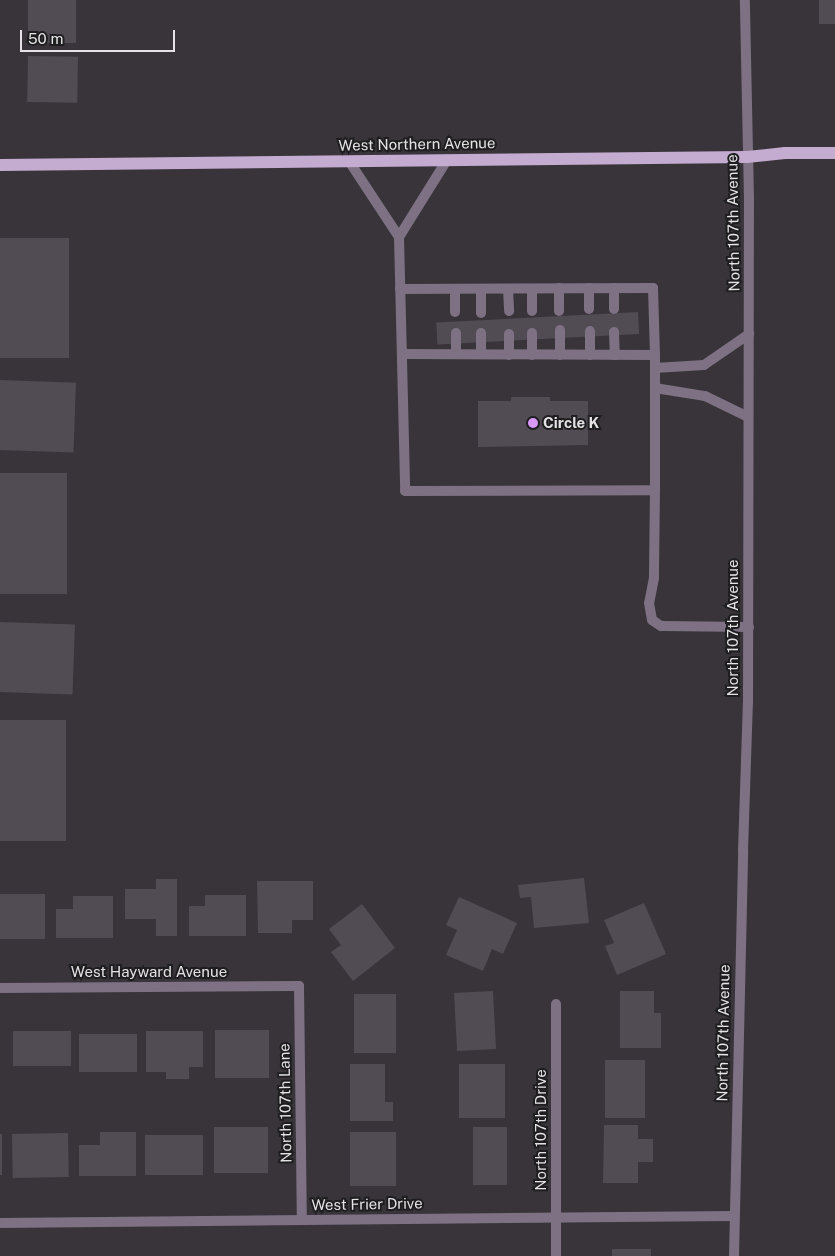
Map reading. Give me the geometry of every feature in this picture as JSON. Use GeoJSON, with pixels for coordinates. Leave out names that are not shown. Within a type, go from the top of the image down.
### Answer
{"type":"FeatureCollection","features":[{"type":"Feature","properties":{"kind":"main road","name":"West Northern Avenue"},"geometry":{"type":"LineString","coordinates":[[0,165],[747,157],[785,153],[835,153]]}},
{"type":"Feature","properties":{"kind":"street","name":"North 107th Avenue"},"geometry":{"type":"LineString","coordinates":[[734,1256],[749,627],[749,334],[745,0]]}},
{"type":"Feature","properties":{"kind":"street"},"geometry":{"type":"LineString","coordinates":[[399,237],[447,160]]}},
{"type":"Feature","properties":{"kind":"street"},"geometry":{"type":"LineString","coordinates":[[349,162],[399,237],[405,491],[655,490]]}},
{"type":"Feature","properties":{"kind":"street"},"geometry":{"type":"LineString","coordinates":[[559,288],[559,310]]}},
{"type":"Feature","properties":{"kind":"street"},"geometry":{"type":"LineString","coordinates":[[589,288],[590,310]]}},
{"type":"Feature","properties":{"kind":"street"},"geometry":{"type":"LineString","coordinates":[[614,288],[614,309]]}},
{"type":"Feature","properties":{"kind":"street"},"geometry":{"type":"LineString","coordinates":[[400,290],[653,288],[655,355],[654,578],[649,603],[652,620],[661,626],[749,627]]}},
{"type":"Feature","properties":{"kind":"street"},"geometry":{"type":"LineString","coordinates":[[455,289],[455,312]]}},
{"type":"Feature","properties":{"kind":"street"},"geometry":{"type":"LineString","coordinates":[[481,289],[481,313]]}},
{"type":"Feature","properties":{"kind":"street"},"geometry":{"type":"LineString","coordinates":[[508,289],[508,311]]}},
{"type":"Feature","properties":{"kind":"street"},"geometry":{"type":"LineString","coordinates":[[532,289],[532,310]]}},
{"type":"Feature","properties":{"kind":"street"},"geometry":{"type":"LineString","coordinates":[[560,330],[560,355]]}},
{"type":"Feature","properties":{"kind":"street"},"geometry":{"type":"LineString","coordinates":[[590,331],[590,355]]}},
{"type":"Feature","properties":{"kind":"street"},"geometry":{"type":"LineString","coordinates":[[614,332],[615,355]]}},
{"type":"Feature","properties":{"kind":"street"},"geometry":{"type":"LineString","coordinates":[[456,333],[456,354]]}},
{"type":"Feature","properties":{"kind":"street"},"geometry":{"type":"LineString","coordinates":[[481,333],[481,354]]}},
{"type":"Feature","properties":{"kind":"street"},"geometry":{"type":"LineString","coordinates":[[532,333],[532,355]]}},
{"type":"Feature","properties":{"kind":"street"},"geometry":{"type":"LineString","coordinates":[[508,355],[509,334]]}},
{"type":"Feature","properties":{"kind":"street"},"geometry":{"type":"LineString","coordinates":[[655,368],[704,365],[749,334]]}},
{"type":"Feature","properties":{"kind":"street"},"geometry":{"type":"LineString","coordinates":[[402,354],[655,355]]}},
{"type":"Feature","properties":{"kind":"street"},"geometry":{"type":"LineString","coordinates":[[655,388],[705,396],[748,418]]}},
{"type":"Feature","properties":{"kind":"street","name":"West Hayward Avenue"},"geometry":{"type":"LineString","coordinates":[[0,988],[299,986]]}},
{"type":"Feature","properties":{"kind":"street","name":"North 107th Lane"},"geometry":{"type":"LineString","coordinates":[[299,986],[302,1219]]}},
{"type":"Feature","properties":{"kind":"street","name":"North 107th Drive"},"geometry":{"type":"LineString","coordinates":[[556,1004],[556,1256]]}},
{"type":"Feature","properties":{"kind":"street","name":"West Frier Drive"},"geometry":{"type":"LineString","coordinates":[[0,1223],[556,1216],[734,1216]]}},
{"type":"Feature","properties":{"kind":"building"},"geometry":{"type":"Polygon","coordinates":[[[28,0],[76,0],[76,43],[28,43],[28,0]]]}},
{"type":"Feature","properties":{"kind":"building"},"geometry":{"type":"Polygon","coordinates":[[[819,0],[835,0],[835,24],[819,24],[819,0]]]}},
{"type":"Feature","properties":{"kind":"building"},"geometry":{"type":"Polygon","coordinates":[[[28,56],[78,57],[77,103],[27,102],[28,56]]]}},
{"type":"Feature","properties":{"kind":"building"},"geometry":{"type":"Polygon","coordinates":[[[0,238],[69,238],[69,358],[0,358],[0,238]]]}},
{"type":"Feature","properties":{"kind":"building"},"geometry":{"type":"Polygon","coordinates":[[[638,312],[639,334],[437,345],[436,323],[638,312]]]}},
{"type":"Feature","properties":{"kind":"building"},"geometry":{"type":"Polygon","coordinates":[[[0,380],[76,383],[74,453],[0,450],[0,380]]]}},
{"type":"Feature","properties":{"kind":"building","name":"Circle K"},"geometry":{"type":"Polygon","coordinates":[[[511,397],[550,397],[550,401],[588,401],[588,445],[478,447],[478,401],[511,401],[511,397]]]}},
{"type":"Feature","properties":{"kind":"building"},"geometry":{"type":"Polygon","coordinates":[[[0,473],[67,473],[67,594],[0,594],[0,473]]]}},
{"type":"Feature","properties":{"kind":"building"},"geometry":{"type":"Polygon","coordinates":[[[0,622],[75,625],[73,695],[0,692],[0,622]]]}},
{"type":"Feature","properties":{"kind":"building"},"geometry":{"type":"Polygon","coordinates":[[[0,720],[66,720],[66,841],[0,841],[0,720]]]}},
{"type":"Feature","properties":{"kind":"building"},"geometry":{"type":"Polygon","coordinates":[[[584,878],[589,923],[534,928],[531,897],[520,898],[518,885],[584,878]]]}},
{"type":"Feature","properties":{"kind":"building"},"geometry":{"type":"Polygon","coordinates":[[[156,879],[177,879],[177,936],[156,936],[156,919],[125,919],[125,889],[156,889],[156,879]]]}},
{"type":"Feature","properties":{"kind":"building"},"geometry":{"type":"Polygon","coordinates":[[[257,881],[313,881],[313,920],[292,920],[292,933],[258,933],[257,881]]]}},
{"type":"Feature","properties":{"kind":"building"},"geometry":{"type":"Polygon","coordinates":[[[0,894],[45,894],[45,939],[0,939],[0,894]]]}},
{"type":"Feature","properties":{"kind":"building"},"geometry":{"type":"Polygon","coordinates":[[[205,895],[246,895],[246,936],[189,936],[189,906],[205,906],[205,895]]]}},
{"type":"Feature","properties":{"kind":"building"},"geometry":{"type":"Polygon","coordinates":[[[73,896],[113,896],[113,938],[56,938],[56,909],[73,909],[73,896]]]}},
{"type":"Feature","properties":{"kind":"building"},"geometry":{"type":"Polygon","coordinates":[[[459,897],[517,923],[503,954],[492,949],[483,971],[446,955],[457,930],[446,925],[459,897]]]}},
{"type":"Feature","properties":{"kind":"building"},"geometry":{"type":"Polygon","coordinates":[[[644,903],[666,954],[617,975],[605,946],[614,943],[604,920],[644,903]]]}},
{"type":"Feature","properties":{"kind":"building"},"geometry":{"type":"Polygon","coordinates":[[[362,904],[395,948],[353,981],[331,952],[341,945],[329,929],[362,904]]]}},
{"type":"Feature","properties":{"kind":"building"},"geometry":{"type":"Polygon","coordinates":[[[493,991],[496,1049],[457,1051],[454,993],[493,991]]]}},
{"type":"Feature","properties":{"kind":"building"},"geometry":{"type":"Polygon","coordinates":[[[620,991],[654,991],[654,1013],[661,1013],[661,1048],[620,1048],[620,991]]]}},
{"type":"Feature","properties":{"kind":"building"},"geometry":{"type":"Polygon","coordinates":[[[354,994],[396,994],[396,1053],[354,1053],[354,994]]]}},
{"type":"Feature","properties":{"kind":"building"},"geometry":{"type":"Polygon","coordinates":[[[215,1030],[269,1030],[269,1078],[215,1078],[215,1030]]]}},
{"type":"Feature","properties":{"kind":"building"},"geometry":{"type":"Polygon","coordinates":[[[13,1031],[71,1031],[71,1066],[13,1066],[13,1031]]]}},
{"type":"Feature","properties":{"kind":"building"},"geometry":{"type":"Polygon","coordinates":[[[146,1031],[203,1031],[203,1067],[189,1067],[189,1079],[166,1079],[166,1072],[146,1072],[146,1031]]]}},
{"type":"Feature","properties":{"kind":"building"},"geometry":{"type":"Polygon","coordinates":[[[79,1034],[137,1034],[137,1072],[79,1072],[79,1034]]]}},
{"type":"Feature","properties":{"kind":"building"},"geometry":{"type":"Polygon","coordinates":[[[605,1060],[645,1060],[645,1118],[605,1118],[605,1060]]]}},
{"type":"Feature","properties":{"kind":"building"},"geometry":{"type":"Polygon","coordinates":[[[350,1064],[385,1064],[385,1102],[393,1102],[393,1121],[350,1121],[350,1064]]]}},
{"type":"Feature","properties":{"kind":"building"},"geometry":{"type":"Polygon","coordinates":[[[459,1064],[505,1064],[505,1118],[459,1118],[459,1064]]]}},
{"type":"Feature","properties":{"kind":"building"},"geometry":{"type":"Polygon","coordinates":[[[604,1125],[638,1125],[638,1139],[653,1139],[653,1162],[638,1162],[638,1183],[603,1183],[604,1125]]]}},
{"type":"Feature","properties":{"kind":"building"},"geometry":{"type":"Polygon","coordinates":[[[214,1127],[268,1127],[268,1173],[214,1173],[214,1127]]]}},
{"type":"Feature","properties":{"kind":"building"},"geometry":{"type":"Polygon","coordinates":[[[473,1127],[507,1127],[507,1185],[473,1185],[473,1127]]]}},
{"type":"Feature","properties":{"kind":"building"},"geometry":{"type":"Polygon","coordinates":[[[100,1132],[136,1132],[136,1176],[79,1176],[79,1145],[100,1145],[100,1132]]]}},
{"type":"Feature","properties":{"kind":"building"},"geometry":{"type":"Polygon","coordinates":[[[350,1132],[396,1132],[396,1186],[350,1186],[350,1132]]]}},
{"type":"Feature","properties":{"kind":"building"},"geometry":{"type":"Polygon","coordinates":[[[68,1133],[69,1177],[13,1178],[12,1134],[68,1133]]]}},
{"type":"Feature","properties":{"kind":"building"},"geometry":{"type":"Polygon","coordinates":[[[0,1134],[2,1134],[2,1175],[0,1175],[0,1134]]]}},
{"type":"Feature","properties":{"kind":"building"},"geometry":{"type":"Polygon","coordinates":[[[145,1135],[203,1135],[203,1175],[145,1175],[145,1135]]]}},
{"type":"Feature","properties":{"kind":"building"},"geometry":{"type":"Polygon","coordinates":[[[612,1249],[651,1249],[651,1256],[612,1256],[612,1249]]]}},
{"type":"Feature","properties":{"kind":"place","name":"Circle K"},"geometry":{"type":"Point","coordinates":[533,423]}}]}
